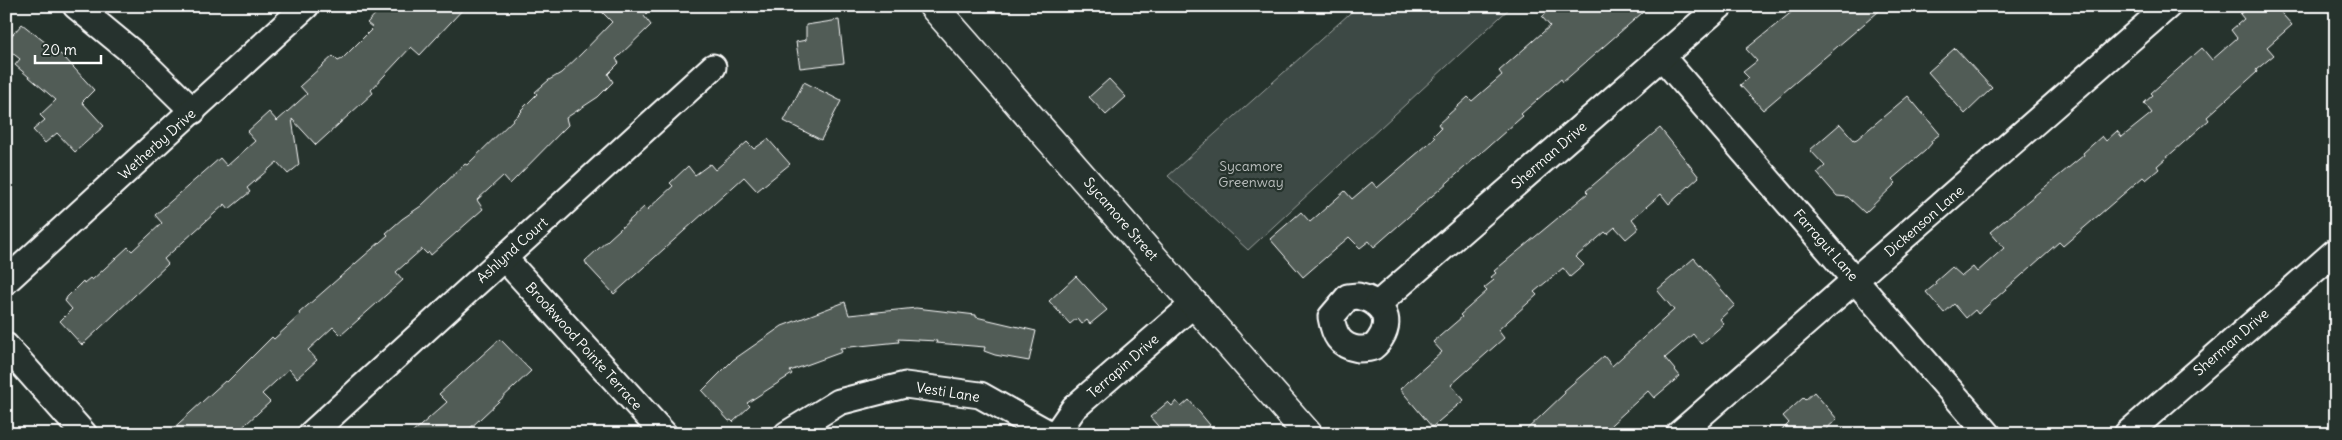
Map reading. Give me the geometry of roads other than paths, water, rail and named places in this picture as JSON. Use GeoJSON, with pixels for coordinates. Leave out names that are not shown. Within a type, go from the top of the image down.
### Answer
{"type":"FeatureCollection","features":[{"type":"Feature","properties":{"kind":"street"},"geometry":{"type":"LineString","coordinates":[[76,6],[138,57],[193,111]]}},
{"type":"Feature","properties":{"kind":"street","name":"Wetherby Drive"},"geometry":{"type":"LineString","coordinates":[[6,281],[306,6]]}},
{"type":"Feature","properties":{"kind":"street","name":"Sycamore Street"},"geometry":{"type":"LineString","coordinates":[[932,6],[1308,434]]}},
{"type":"Feature","properties":{"kind":"street","name":"Sherman Drive"},"geometry":{"type":"LineString","coordinates":[[1378,304],[1720,6]]}},
{"type":"Feature","properties":{"kind":"street","name":"Dickenson Lane"},"geometry":{"type":"LineString","coordinates":[[1679,434],[2168,6]]}},
{"type":"Feature","properties":{"kind":"street","name":"Farragut Lane"},"geometry":{"type":"LineString","coordinates":[[1662,57],[1988,434]]}},
{"type":"Feature","properties":{"kind":"street","name":"Ashlynd Court"},"geometry":{"type":"LineString","coordinates":[[311,434],[713,67]]}},
{"type":"Feature","properties":{"kind":"street","name":"Sherman Drive"},"geometry":{"type":"LineString","coordinates":[[2127,434],[2336,251]]}},
{"type":"Feature","properties":{"kind":"street","name":"Brookwood Pointe Terrace"},"geometry":{"type":"LineString","coordinates":[[504,258],[664,434]]}},
{"type":"Feature","properties":{"kind":"street","name":"Terrapin Drive"},"geometry":{"type":"LineString","coordinates":[[1056,434],[1074,408],[1195,304]]}},
{"type":"Feature","properties":{"kind":"street"},"geometry":{"type":"LineString","coordinates":[[6,346],[84,434]]}},
{"type":"Feature","properties":{"kind":"street","name":"Vesti Lane"},"geometry":{"type":"LineString","coordinates":[[787,434],[839,402],[905,385],[980,395],[1050,434]]}},
{"type":"Feature","properties":{"kind":"park label","name":"Sycamore Greenway"},"geometry":{"type":"Point","coordinates":[1251,174]}}]}
